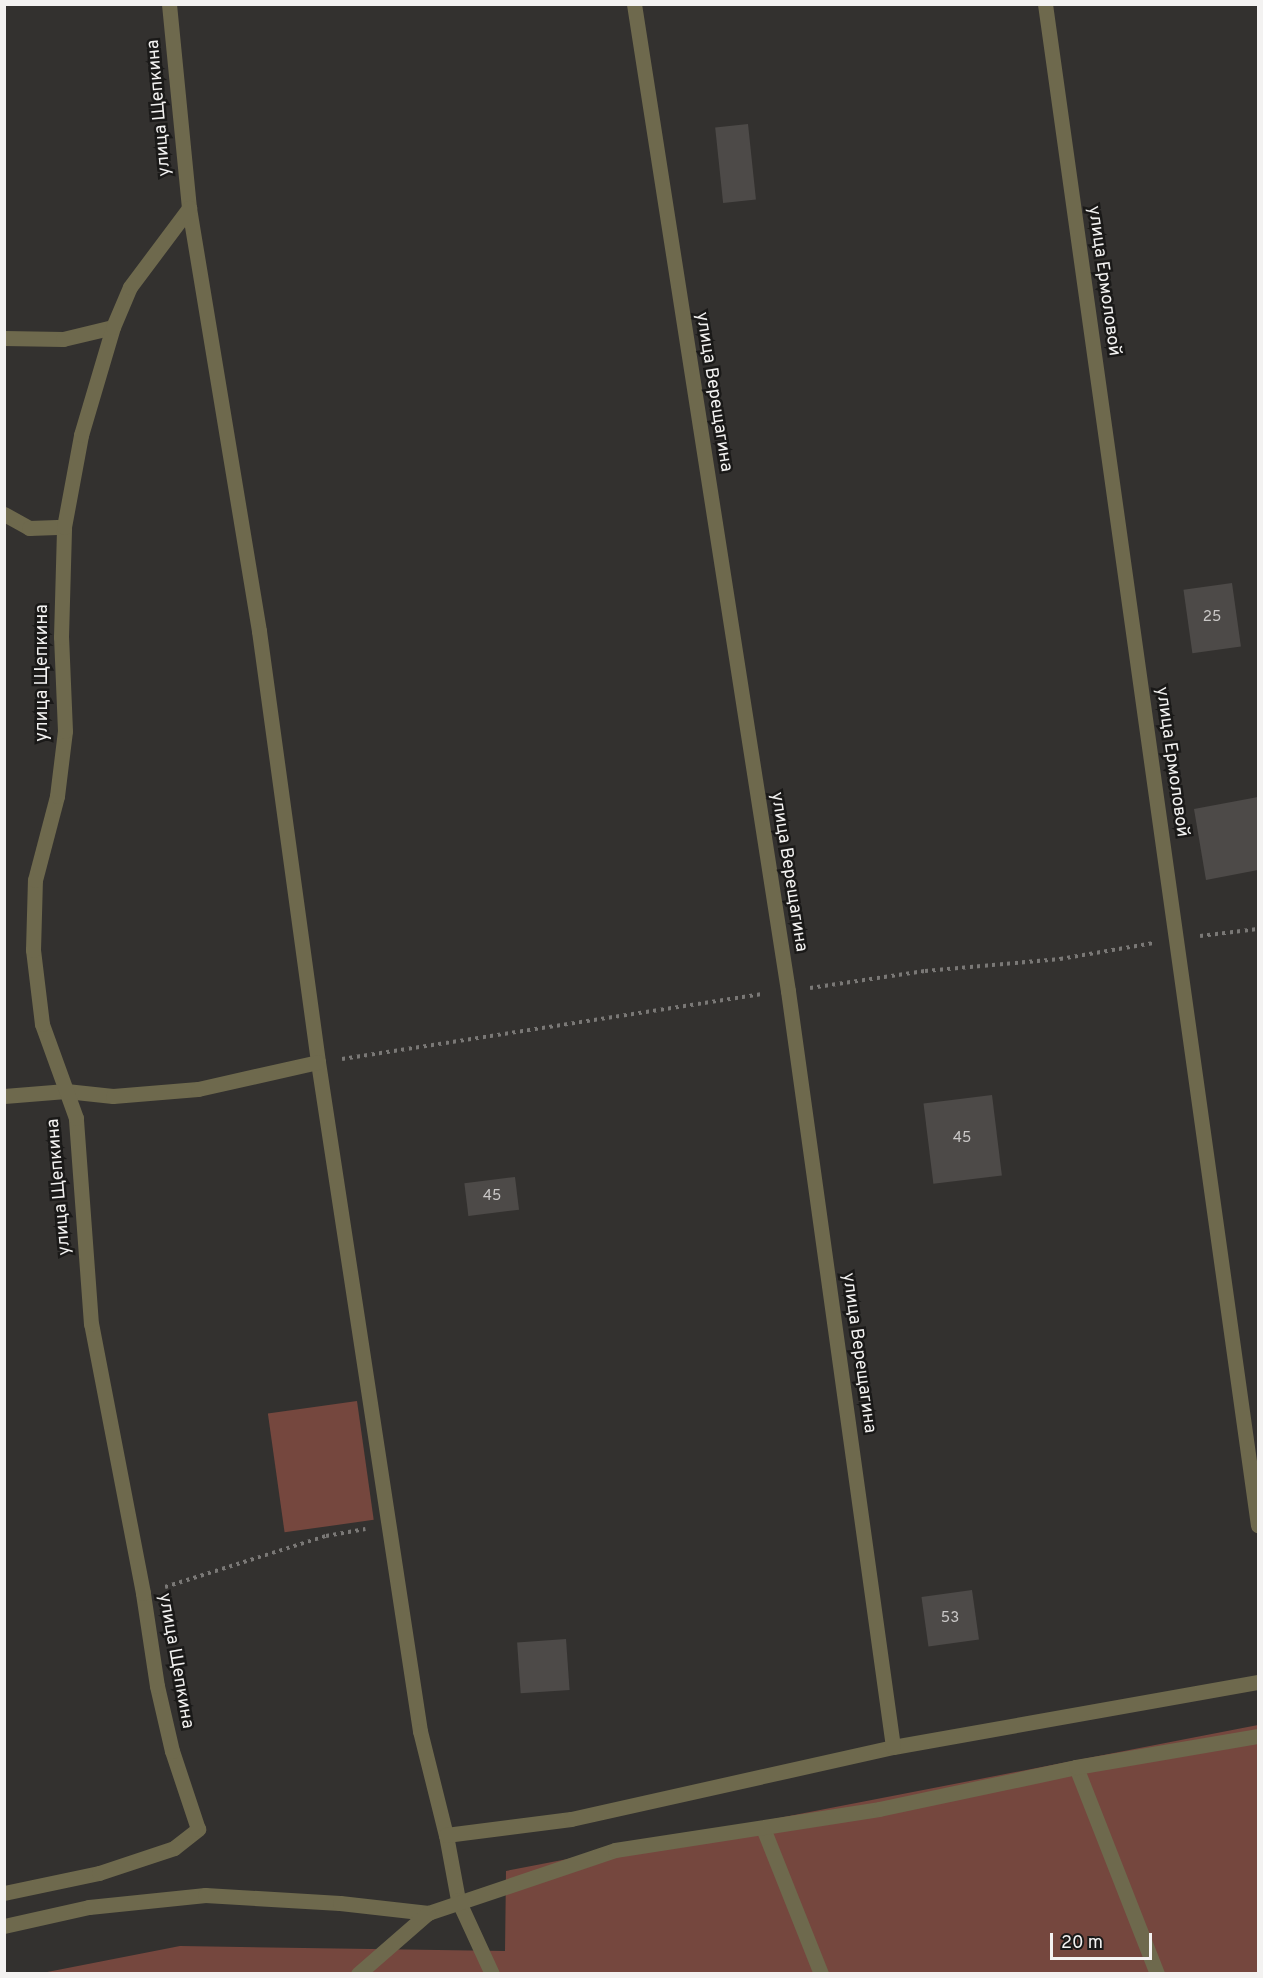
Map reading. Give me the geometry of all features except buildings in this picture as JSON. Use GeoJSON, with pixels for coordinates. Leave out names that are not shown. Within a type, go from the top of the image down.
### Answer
{"type":"FeatureCollection","features":[{"type":"Feature","properties":{"kind":"street","name":"улица Щепкина"},"geometry":{"type":"LineString","coordinates":[[169,4],[189,208],[259,631],[318,1062],[420,1731],[446,1835],[458,1900],[492,1974]]}},
{"type":"Feature","properties":{"kind":"street","name":"улица Верещагина"},"geometry":{"type":"LineString","coordinates":[[634,4],[788,991],[892,1747]]}},
{"type":"Feature","properties":{"kind":"street","name":"улица Ермоловой"},"geometry":{"type":"LineString","coordinates":[[1045,4],[1258,1525]]}},
{"type":"Feature","properties":{"kind":"street","name":"улица Щепкина"},"geometry":{"type":"LineString","coordinates":[[4,1893],[99,1873],[174,1848],[198,1829],[169,1740],[91,1324],[76,1118],[42,1024],[33,950],[34,880],[57,796],[65,732],[61,637],[64,527],[81,435],[113,327],[130,287],[189,208]]}},
{"type":"Feature","properties":{"kind":"street"},"geometry":{"type":"LineString","coordinates":[[4,338],[63,339],[113,327]]}},
{"type":"Feature","properties":{"kind":"street"},"geometry":{"type":"LineString","coordinates":[[4,514],[29,528],[64,527]]}},
{"type":"Feature","properties":{"kind":"street"},"geometry":{"type":"LineString","coordinates":[[4,1096],[66,1091],[113,1096],[198,1089],[318,1062]]}},
{"type":"Feature","properties":{"kind":"street"},"geometry":{"type":"LineString","coordinates":[[446,1835],[571,1819],[892,1747],[1258,1682]]}},
{"type":"Feature","properties":{"kind":"street"},"geometry":{"type":"LineString","coordinates":[[358,1974],[428,1913],[458,1900],[615,1850],[879,1809],[1076,1767],[1258,1736]]}},
{"type":"Feature","properties":{"kind":"street"},"geometry":{"type":"LineString","coordinates":[[1076,1767],[1157,1974]]}},
{"type":"Feature","properties":{"kind":"street"},"geometry":{"type":"LineString","coordinates":[[763,1828],[821,1974]]}},
{"type":"Feature","properties":{"kind":"street"},"geometry":{"type":"LineString","coordinates":[[4,1926],[89,1907],[205,1895],[428,1913]]}},
{"type":"Feature","properties":{"kind":"path"},"geometry":{"type":"LineString","coordinates":[[143,1593],[326,1536],[390,1525]]}},
{"type":"Feature","properties":{"kind":"shaded area"},"geometry":{"type":"Polygon","coordinates":[[[357,1401],[374,1520],[285,1532],[268,1414],[357,1401]]]}},
{"type":"Feature","properties":{"kind":"shaded area"},"geometry":{"type":"Polygon","coordinates":[[[1258,1725],[1258,1973],[37,1974],[180,1946],[505,1951],[506,1871],[1258,1725]]]}}]}
